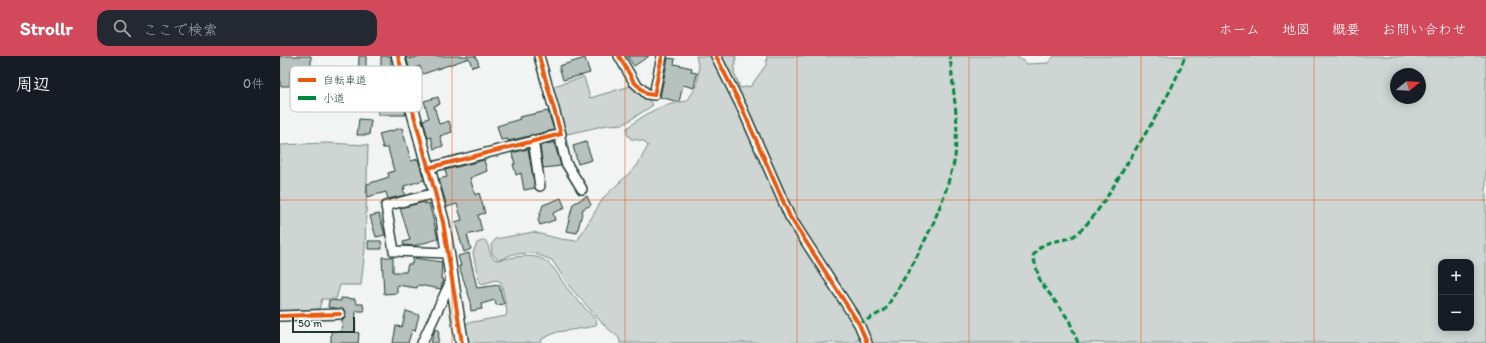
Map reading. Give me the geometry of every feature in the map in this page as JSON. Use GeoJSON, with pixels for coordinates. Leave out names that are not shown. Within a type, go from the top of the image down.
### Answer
{"type":"FeatureCollection","features":[{"type":"Feature","properties":{"kind":"street"},"geometry":{"type":"LineString","coordinates":[[398,56],[400,66]]}},
{"type":"Feature","properties":{"kind":"street"},"geometry":{"type":"LineString","coordinates":[[539,56],[561,134],[559,134],[566,163],[582,189]]}},
{"type":"Feature","properties":{"kind":"street"},"geometry":{"type":"LineString","coordinates":[[619,56],[634,82],[647,94],[654,95],[662,56]]}},
{"type":"Feature","properties":{"kind":"street"},"geometry":{"type":"LineString","coordinates":[[716,56],[749,122],[790,217],[859,324],[867,343]]}},
{"type":"Feature","properties":{"kind":"street"},"geometry":{"type":"LineString","coordinates":[[412,112],[443,222],[451,281],[462,343]]}},
{"type":"Feature","properties":{"kind":"street"},"geometry":{"type":"LineString","coordinates":[[428,168],[559,134]]}},
{"type":"Feature","properties":{"kind":"street"},"geometry":{"type":"LineString","coordinates":[[533,140],[540,186]]}},
{"type":"Feature","properties":{"kind":"street"},"geometry":{"type":"LineString","coordinates":[[435,193],[386,206],[394,252],[447,253]]}},
{"type":"Feature","properties":{"kind":"street"},"geometry":{"type":"LineString","coordinates":[[422,343],[451,281]]}},
{"type":"Feature","properties":{"kind":"street"},"geometry":{"type":"LineString","coordinates":[[280,316],[340,314]]}},
{"type":"Feature","properties":{"kind":"shaded area"},"geometry":{"type":"Polygon","coordinates":[[[696,56],[736,56],[734,72],[740,88],[751,86],[766,65],[767,56],[1016,56],[1027,64],[1048,63],[1054,56],[1486,56],[1486,343],[870,343],[863,338],[852,343],[620,343],[619,338],[604,325],[569,286],[552,260],[533,253],[513,254],[499,260],[492,254],[491,245],[496,239],[533,232],[560,239],[577,241],[604,197],[637,166],[648,146],[644,141],[631,139],[627,134],[627,128],[655,110],[687,101],[697,86],[699,68],[696,56]]]}},
{"type":"Feature","properties":{"kind":"shaded area"},"geometry":{"type":"Polygon","coordinates":[[[584,77],[590,98],[634,85],[653,105],[624,124],[607,125],[563,135],[550,87],[584,77]]]}},
{"type":"Feature","properties":{"kind":"shaded area"},"geometry":{"type":"Polygon","coordinates":[[[325,143],[368,145],[365,249],[361,285],[340,285],[336,299],[322,299],[319,309],[280,311],[280,145],[325,143]]]}},
{"type":"Feature","properties":{"kind":"shaded area"},"geometry":{"type":"Polygon","coordinates":[[[485,240],[494,259],[497,260],[530,256],[537,257],[548,263],[570,292],[596,320],[597,324],[591,327],[557,332],[542,339],[541,343],[467,343],[465,328],[467,323],[506,316],[507,311],[501,282],[496,280],[482,284],[479,281],[473,253],[477,243],[485,240]]]}},
{"type":"Feature","properties":{"kind":"building"},"geometry":{"type":"Polygon","coordinates":[[[280,56],[311,56],[311,66],[290,66],[290,86],[280,86],[280,56]]]}},
{"type":"Feature","properties":{"kind":"building"},"geometry":{"type":"Polygon","coordinates":[[[359,56],[366,56],[366,66],[359,66],[359,56]]]}},
{"type":"Feature","properties":{"kind":"building"},"geometry":{"type":"Polygon","coordinates":[[[381,56],[391,56],[391,66],[381,66],[381,56]]]}},
{"type":"Feature","properties":{"kind":"building"},"geometry":{"type":"Polygon","coordinates":[[[406,56],[410,56],[410,59],[420,56],[476,56],[479,65],[472,67],[469,58],[423,74],[422,66],[409,66],[406,56]]]}},
{"type":"Feature","properties":{"kind":"building"},"geometry":{"type":"Polygon","coordinates":[[[627,56],[649,56],[634,66],[627,56]]]}},
{"type":"Feature","properties":{"kind":"building"},"geometry":{"type":"Polygon","coordinates":[[[585,58],[590,73],[563,80],[559,66],[585,58]]]}},
{"type":"Feature","properties":{"kind":"building"},"geometry":{"type":"Polygon","coordinates":[[[668,58],[675,59],[674,64],[692,68],[691,72],[697,73],[694,88],[683,85],[679,102],[660,97],[668,58]]]}},
{"type":"Feature","properties":{"kind":"building"},"geometry":{"type":"Polygon","coordinates":[[[438,97],[440,104],[434,106],[439,124],[449,121],[452,132],[440,136],[443,146],[434,149],[431,137],[428,138],[423,120],[429,118],[424,101],[438,97]]]}},
{"type":"Feature","properties":{"kind":"building"},"geometry":{"type":"Polygon","coordinates":[[[548,111],[554,130],[508,141],[508,139],[501,140],[497,126],[520,119],[519,117],[548,111]]]}},
{"type":"Feature","properties":{"kind":"building"},"geometry":{"type":"Polygon","coordinates":[[[378,112],[405,112],[406,115],[378,115],[378,112]]]}},
{"type":"Feature","properties":{"kind":"building"},"geometry":{"type":"Polygon","coordinates":[[[359,119],[371,120],[369,135],[357,135],[359,119]]]}},
{"type":"Feature","properties":{"kind":"building"},"geometry":{"type":"Polygon","coordinates":[[[402,128],[411,161],[418,159],[424,180],[404,186],[405,189],[403,189],[405,195],[388,199],[386,192],[367,197],[367,184],[389,177],[388,173],[394,171],[388,148],[383,148],[379,134],[402,128]]]}},
{"type":"Feature","properties":{"kind":"building"},"geometry":{"type":"Polygon","coordinates":[[[554,142],[561,166],[543,168],[540,146],[554,142]]]}},
{"type":"Feature","properties":{"kind":"building"},"geometry":{"type":"Polygon","coordinates":[[[586,142],[592,160],[578,164],[573,146],[586,142]]]}},
{"type":"Feature","properties":{"kind":"building"},"geometry":{"type":"Polygon","coordinates":[[[528,149],[535,188],[524,190],[521,173],[516,175],[512,153],[528,149]]]}},
{"type":"Feature","properties":{"kind":"building"},"geometry":{"type":"Polygon","coordinates":[[[484,160],[487,171],[470,178],[475,195],[479,193],[485,213],[478,215],[482,231],[467,235],[471,249],[464,252],[455,222],[462,220],[457,204],[447,207],[439,179],[447,177],[445,170],[484,160]]]}},
{"type":"Feature","properties":{"kind":"building"},"geometry":{"type":"Polygon","coordinates":[[[587,196],[591,205],[583,209],[577,233],[566,231],[573,204],[587,196]]]}},
{"type":"Feature","properties":{"kind":"building"},"geometry":{"type":"Polygon","coordinates":[[[561,198],[565,208],[553,213],[555,220],[540,225],[538,220],[543,205],[561,198]]]}},
{"type":"Feature","properties":{"kind":"building"},"geometry":{"type":"Polygon","coordinates":[[[424,202],[425,204],[429,203],[438,239],[413,246],[404,245],[403,242],[410,240],[400,208],[424,202]]]}},
{"type":"Feature","properties":{"kind":"building"},"geometry":{"type":"Polygon","coordinates":[[[379,214],[385,235],[376,237],[370,216],[379,214]]]}},
{"type":"Feature","properties":{"kind":"building"},"geometry":{"type":"Polygon","coordinates":[[[368,241],[381,241],[382,249],[368,249],[368,241]]]}},
{"type":"Feature","properties":{"kind":"building"},"geometry":{"type":"Polygon","coordinates":[[[469,253],[477,288],[499,285],[504,304],[496,305],[495,300],[481,304],[482,309],[471,311],[471,302],[459,266],[461,266],[458,256],[469,253]]]}},
{"type":"Feature","properties":{"kind":"building"},"geometry":{"type":"Polygon","coordinates":[[[382,257],[393,257],[393,272],[406,272],[408,264],[412,264],[413,258],[442,262],[441,279],[443,279],[441,289],[418,285],[417,288],[397,285],[397,293],[384,294],[382,257]]]}},
{"type":"Feature","properties":{"kind":"building"},"geometry":{"type":"Polygon","coordinates":[[[341,298],[355,299],[357,304],[363,304],[364,311],[356,311],[355,332],[359,333],[358,343],[331,343],[331,331],[341,332],[342,320],[346,313],[342,309],[328,307],[329,300],[341,301],[341,298]]]}},
{"type":"Feature","properties":{"kind":"building"},"geometry":{"type":"Polygon","coordinates":[[[406,311],[419,315],[415,331],[412,330],[408,343],[393,343],[396,326],[402,327],[406,311]]]}},
{"type":"Feature","properties":{"kind":"building"},"geometry":{"type":"Polygon","coordinates":[[[435,329],[439,330],[438,343],[431,343],[435,329]]]}},
{"type":"Feature","properties":{"kind":"marked path"},"geometry":{"type":"LineString","coordinates":[[859,324],[885,310],[914,262],[933,224],[945,193],[955,159],[957,123],[950,56]]}},
{"type":"Feature","properties":{"kind":"marked path"},"geometry":{"type":"LineString","coordinates":[[1078,343],[1069,320],[1040,281],[1033,256],[1038,249],[1050,242],[1068,239],[1074,236],[1087,224],[1101,206],[1161,108],[1174,83],[1185,56]]}},
{"type":"Feature","properties":{"kind":"cycle path"},"geometry":{"type":"LineString","coordinates":[[398,56],[401,66]]}},
{"type":"Feature","properties":{"kind":"cycle path"},"geometry":{"type":"LineString","coordinates":[[428,168],[561,134],[539,56]]}},
{"type":"Feature","properties":{"kind":"cycle path"},"geometry":{"type":"LineString","coordinates":[[619,56],[634,82],[647,94],[654,95],[662,56]]}},
{"type":"Feature","properties":{"kind":"cycle path"},"geometry":{"type":"LineString","coordinates":[[716,56],[742,108],[790,217],[859,324],[867,343]]}},
{"type":"Feature","properties":{"kind":"cycle path"},"geometry":{"type":"LineString","coordinates":[[413,112],[443,222],[462,343]]}},
{"type":"Feature","properties":{"kind":"cycle path"},"geometry":{"type":"LineString","coordinates":[[280,316],[340,314]]}}]}
